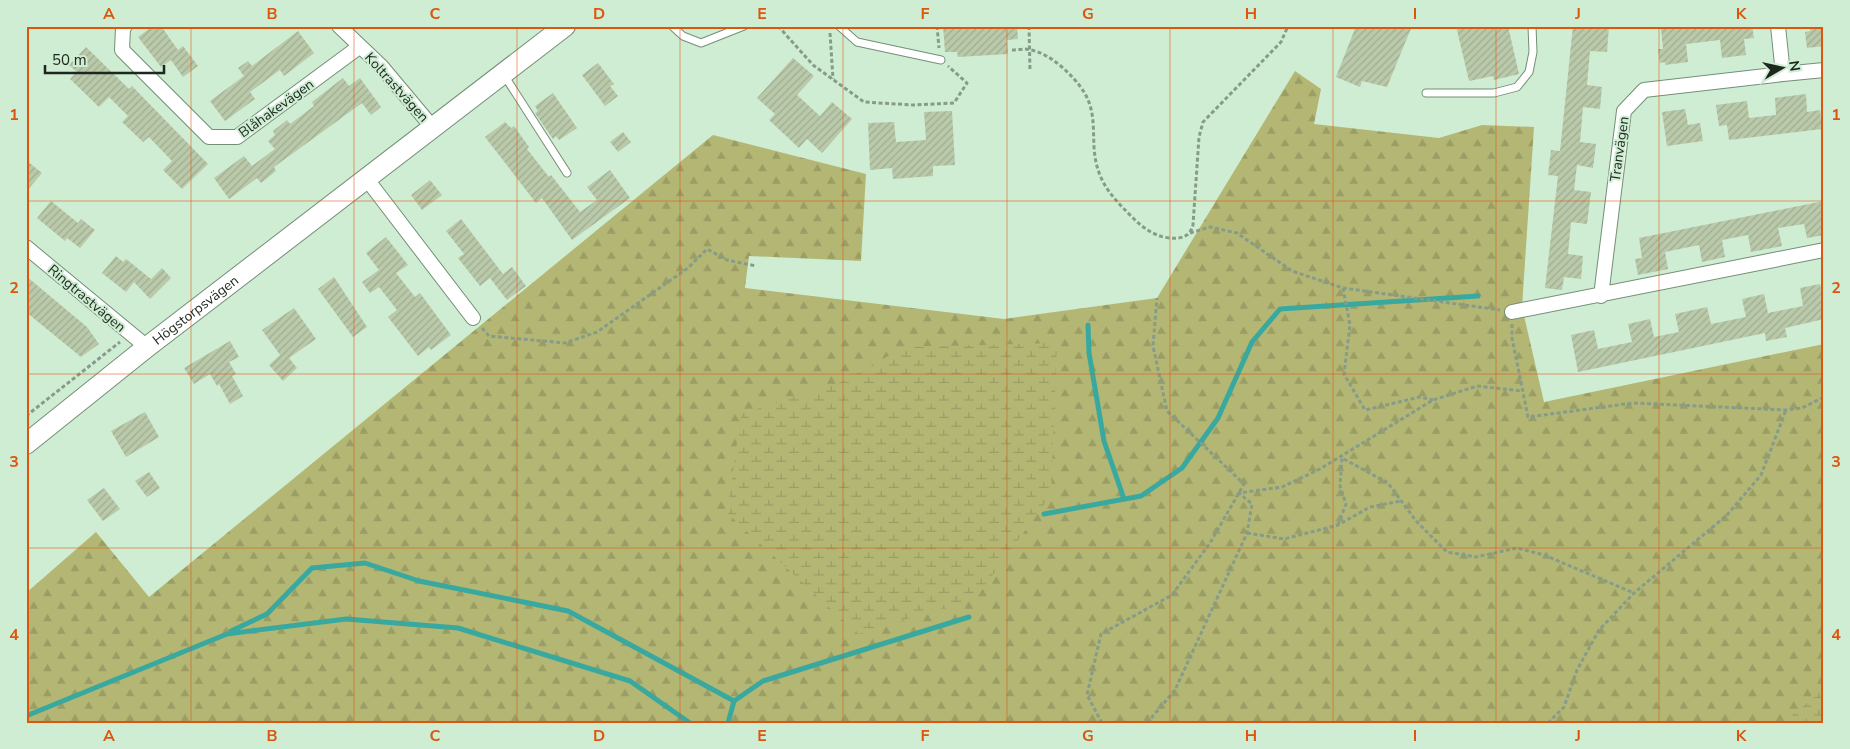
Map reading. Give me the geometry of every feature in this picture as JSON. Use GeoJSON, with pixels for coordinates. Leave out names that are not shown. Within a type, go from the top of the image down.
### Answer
{"type":"FeatureCollection","features":[{"type":"Feature","properties":{"kind":"street","name":"Blåhakevägen"},"geometry":{"type":"LineString","coordinates":[[125,26],[123,28],[122,50],[209,137],[237,137],[360,46]]}},
{"type":"Feature","properties":{"kind":"street","name":"Koltrastvägen"},"geometry":{"type":"LineString","coordinates":[[339,26],[381,66],[433,128]]}},
{"type":"Feature","properties":{"kind":"street","name":"Högstorpsvägen"},"geometry":{"type":"LineString","coordinates":[[26,444],[147,347],[565,26]]}},
{"type":"Feature","properties":{"kind":"street"},"geometry":{"type":"LineString","coordinates":[[1778,26],[1783,74]]}},
{"type":"Feature","properties":{"kind":"street","name":"Tranvägen"},"geometry":{"type":"LineString","coordinates":[[1601,296],[1624,111],[1644,90],[1824,70]]}},
{"type":"Feature","properties":{"kind":"street"},"geometry":{"type":"LineString","coordinates":[[366,178],[473,318]]}},
{"type":"Feature","properties":{"kind":"street","name":"Ringtrastvägen"},"geometry":{"type":"LineString","coordinates":[[26,247],[147,347]]}},
{"type":"Feature","properties":{"kind":"street"},"geometry":{"type":"LineString","coordinates":[[1512,312],[1601,296],[1824,250]]}},
{"type":"Feature","properties":{"kind":"lane"},"geometry":{"type":"LineString","coordinates":[[672,26],[683,36],[701,43],[744,26]]}},
{"type":"Feature","properties":{"kind":"lane"},"geometry":{"type":"LineString","coordinates":[[839,26],[857,42],[941,60]]}},
{"type":"Feature","properties":{"kind":"lane"},"geometry":{"type":"LineString","coordinates":[[1426,93],[1494,93],[1517,87],[1529,72],[1533,52],[1532,26]]}},
{"type":"Feature","properties":{"kind":"lane"},"geometry":{"type":"LineString","coordinates":[[504,74],[567,173]]}},
{"type":"Feature","properties":{"kind":"path"},"geometry":{"type":"LineString","coordinates":[[778,26],[813,65],[864,102],[913,105],[954,103],[967,83],[941,60],[937,26]]}},
{"type":"Feature","properties":{"kind":"path"},"geometry":{"type":"LineString","coordinates":[[830,26],[833,80]]}},
{"type":"Feature","properties":{"kind":"path"},"geometry":{"type":"LineString","coordinates":[[1029,26],[1030,71]]}},
{"type":"Feature","properties":{"kind":"path"},"geometry":{"type":"LineString","coordinates":[[1190,233],[1193,225],[1199,137],[1203,122],[1281,42],[1288,26]]}},
{"type":"Feature","properties":{"kind":"path"},"geometry":{"type":"LineString","coordinates":[[1012,50],[1030,49],[1044,54],[1060,66],[1084,92],[1091,108],[1096,165],[1101,179],[1110,196],[1154,235],[1170,238],[1185,237],[1190,233],[1210,227],[1237,233],[1292,271],[1342,288],[1447,301],[1512,312],[1512,338],[1528,417],[1633,403],[1786,410],[1802,408],[1824,397]]}},
{"type":"Feature","properties":{"kind":"path"},"geometry":{"type":"LineString","coordinates":[[473,318],[489,336],[565,343],[597,332],[688,268],[707,248],[727,260],[756,266]]}},
{"type":"Feature","properties":{"kind":"path"},"geometry":{"type":"LineString","coordinates":[[1342,288],[1350,325],[1344,374],[1365,410],[1420,397],[1433,400]]}},
{"type":"Feature","properties":{"kind":"path"},"geometry":{"type":"LineString","coordinates":[[1102,723],[1087,695],[1101,634],[1172,595],[1210,543],[1244,484],[1167,410],[1153,346],[1157,298]]}},
{"type":"Feature","properties":{"kind":"path"},"geometry":{"type":"LineString","coordinates":[[26,416],[130,334]]}},
{"type":"Feature","properties":{"kind":"path"},"geometry":{"type":"LineString","coordinates":[[1239,494],[1282,487],[1342,458],[1433,400],[1477,386],[1522,391]]}},
{"type":"Feature","properties":{"kind":"path"},"geometry":{"type":"LineString","coordinates":[[1548,723],[1564,707],[1577,670],[1599,630],[1634,593],[1727,515],[1761,475],[1786,410]]}},
{"type":"Feature","properties":{"kind":"path"},"geometry":{"type":"LineString","coordinates":[[1342,458],[1388,484],[1416,521],[1447,552],[1476,557],[1517,548],[1544,555],[1634,593]]}},
{"type":"Feature","properties":{"kind":"path"},"geometry":{"type":"LineString","coordinates":[[1338,525],[1346,504],[1340,486],[1342,458]]}},
{"type":"Feature","properties":{"kind":"path"},"geometry":{"type":"LineString","coordinates":[[1147,723],[1175,690],[1247,533],[1252,504],[1239,494]]}},
{"type":"Feature","properties":{"kind":"path"},"geometry":{"type":"LineString","coordinates":[[1247,533],[1284,539],[1338,525],[1370,507],[1401,501]]}},
{"type":"Feature","properties":{"kind":"green space"},"geometry":{"type":"Polygon","coordinates":[[[1295,71],[1321,89],[1314,124],[1439,138],[1482,125],[1534,127],[1522,307],[1544,402],[1824,344],[1824,723],[26,723],[26,593],[96,532],[149,597],[713,135],[866,174],[861,261],[749,256],[745,288],[1004,319],[1157,298],[1295,71]]]}},
{"type":"Feature","properties":{"kind":"green space"},"geometry":{"type":"Polygon","coordinates":[[[1057,343],[1051,495],[976,598],[858,634],[727,513],[741,414],[841,382],[905,347],[1057,343]]]}},
{"type":"Feature","properties":{"kind":"green space"},"geometry":{"type":"Polygon","coordinates":[[[1824,688],[1824,723],[1783,723],[1824,688]]]}},
{"type":"Feature","properties":{"kind":"building"},"geometry":{"type":"Polygon","coordinates":[[[153,26],[161,26],[178,50],[183,46],[198,66],[183,77],[171,60],[161,67],[138,37],[153,26]]]}},
{"type":"Feature","properties":{"kind":"building"},"geometry":{"type":"Polygon","coordinates":[[[943,26],[1017,26],[1018,39],[1007,40],[1008,54],[958,57],[957,52],[945,52],[943,26]]]}},
{"type":"Feature","properties":{"kind":"building"},"geometry":{"type":"Polygon","coordinates":[[[1356,26],[1412,26],[1387,87],[1362,81],[1360,87],[1336,77],[1356,26]]]}},
{"type":"Feature","properties":{"kind":"building"},"geometry":{"type":"Polygon","coordinates":[[[1456,26],[1508,26],[1519,74],[1494,80],[1493,76],[1469,81],[1456,26]]]}},
{"type":"Feature","properties":{"kind":"building"},"geometry":{"type":"Polygon","coordinates":[[[1573,26],[1594,28],[1594,26],[1609,26],[1607,52],[1590,51],[1587,85],[1602,87],[1600,109],[1583,107],[1580,142],[1596,144],[1593,168],[1577,165],[1574,190],[1591,192],[1587,224],[1571,222],[1568,254],[1583,256],[1581,279],[1564,277],[1562,290],[1545,288],[1558,176],[1548,175],[1551,150],[1560,151],[1573,26]]]}},
{"type":"Feature","properties":{"kind":"building"},"geometry":{"type":"Polygon","coordinates":[[[1680,26],[1752,26],[1754,38],[1744,39],[1746,55],[1722,58],[1720,40],[1686,44],[1688,62],[1665,65],[1665,62],[1660,63],[1658,49],[1663,49],[1661,29],[1680,26]]]}},
{"type":"Feature","properties":{"kind":"building"},"geometry":{"type":"Polygon","coordinates":[[[1810,26],[1824,26],[1824,46],[1807,48],[1805,32],[1810,31],[1810,26]]]}},
{"type":"Feature","properties":{"kind":"building"},"geometry":{"type":"Polygon","coordinates":[[[298,31],[314,53],[284,76],[280,70],[250,92],[255,99],[225,121],[210,101],[244,76],[238,68],[248,61],[252,66],[298,31]]]}},
{"type":"Feature","properties":{"kind":"building"},"geometry":{"type":"Polygon","coordinates":[[[86,47],[129,89],[132,86],[208,164],[182,189],[163,170],[172,161],[149,137],[143,142],[122,122],[128,116],[109,97],[99,107],[70,79],[77,72],[69,65],[86,47]]]}},
{"type":"Feature","properties":{"kind":"building"},"geometry":{"type":"Polygon","coordinates":[[[793,58],[814,76],[797,95],[820,116],[832,102],[852,119],[822,153],[807,139],[799,148],[769,120],[775,114],[757,98],[793,58]]]}},
{"type":"Feature","properties":{"kind":"building"},"geometry":{"type":"Polygon","coordinates":[[[598,63],[614,84],[610,86],[618,96],[605,106],[582,75],[598,63]]]}},
{"type":"Feature","properties":{"kind":"building"},"geometry":{"type":"Polygon","coordinates":[[[343,78],[349,86],[360,78],[381,107],[371,115],[362,103],[274,167],[276,171],[261,183],[257,178],[229,199],[214,178],[244,156],[252,166],[275,149],[268,141],[275,135],[273,131],[287,120],[290,124],[314,106],[312,102],[343,78]]]}},
{"type":"Feature","properties":{"kind":"building"},"geometry":{"type":"Polygon","coordinates":[[[553,93],[577,128],[559,140],[556,136],[553,139],[535,113],[538,111],[535,106],[553,93]]]}},
{"type":"Feature","properties":{"kind":"building"},"geometry":{"type":"Polygon","coordinates":[[[1806,94],[1807,112],[1820,110],[1822,129],[1729,140],[1727,125],[1719,126],[1716,105],[1747,101],[1749,118],[1776,115],[1775,98],[1806,94]]]}},
{"type":"Feature","properties":{"kind":"building"},"geometry":{"type":"Polygon","coordinates":[[[1685,109],[1688,125],[1700,123],[1703,141],[1667,146],[1662,112],[1685,109]]]}},
{"type":"Feature","properties":{"kind":"building"},"geometry":{"type":"Polygon","coordinates":[[[952,111],[955,165],[933,166],[933,176],[893,179],[892,168],[870,170],[868,123],[894,122],[896,142],[926,140],[924,112],[952,111]]]}},
{"type":"Feature","properties":{"kind":"building"},"geometry":{"type":"Polygon","coordinates":[[[505,122],[511,128],[514,126],[529,147],[527,149],[549,177],[551,175],[580,212],[597,200],[587,187],[610,170],[630,198],[572,240],[542,198],[536,203],[485,137],[505,122]]]}},
{"type":"Feature","properties":{"kind":"building"},"geometry":{"type":"Polygon","coordinates":[[[623,132],[631,142],[618,152],[610,142],[623,132]]]}},
{"type":"Feature","properties":{"kind":"building"},"geometry":{"type":"Polygon","coordinates":[[[26,160],[42,173],[26,192],[26,160]]]}},
{"type":"Feature","properties":{"kind":"building"},"geometry":{"type":"Polygon","coordinates":[[[430,180],[442,195],[422,210],[411,195],[430,180]]]}},
{"type":"Feature","properties":{"kind":"building"},"geometry":{"type":"Polygon","coordinates":[[[51,201],[78,223],[81,219],[95,230],[80,248],[67,238],[65,241],[37,218],[51,201]]]}},
{"type":"Feature","properties":{"kind":"building"},"geometry":{"type":"Polygon","coordinates":[[[1824,201],[1824,235],[1807,238],[1804,224],[1778,228],[1782,246],[1751,252],[1748,235],[1722,240],[1725,257],[1702,262],[1699,245],[1665,252],[1668,269],[1638,275],[1635,259],[1642,258],[1639,238],[1824,201]]]}},
{"type":"Feature","properties":{"kind":"building"},"geometry":{"type":"Polygon","coordinates":[[[461,219],[503,274],[512,267],[526,286],[507,300],[490,278],[480,286],[458,258],[464,254],[446,231],[461,219]]]}},
{"type":"Feature","properties":{"kind":"building"},"geometry":{"type":"Polygon","coordinates":[[[386,237],[408,265],[396,273],[415,297],[420,293],[451,335],[431,350],[429,347],[418,356],[388,317],[397,310],[379,287],[370,293],[362,282],[379,270],[366,253],[386,237]]]}},
{"type":"Feature","properties":{"kind":"building"},"geometry":{"type":"Polygon","coordinates":[[[116,256],[123,262],[126,259],[151,279],[162,268],[171,278],[150,299],[134,282],[126,292],[102,273],[116,256]]]}},
{"type":"Feature","properties":{"kind":"building"},"geometry":{"type":"Polygon","coordinates":[[[26,276],[87,327],[99,344],[81,357],[26,312],[26,276]]]}},
{"type":"Feature","properties":{"kind":"building"},"geometry":{"type":"Polygon","coordinates":[[[334,277],[367,327],[353,337],[318,289],[334,277]]]}},
{"type":"Feature","properties":{"kind":"building"},"geometry":{"type":"Polygon","coordinates":[[[1820,284],[1824,302],[1824,319],[1785,328],[1787,337],[1766,341],[1765,333],[1578,372],[1571,335],[1594,330],[1598,349],[1632,342],[1628,324],[1650,319],[1654,337],[1679,332],[1675,314],[1707,307],[1711,324],[1746,317],[1742,299],[1764,294],[1768,313],[1803,306],[1800,288],[1820,284]]]}},
{"type":"Feature","properties":{"kind":"building"},"geometry":{"type":"Polygon","coordinates":[[[294,308],[316,339],[289,358],[297,368],[283,381],[269,365],[280,355],[262,330],[294,308]]]}},
{"type":"Feature","properties":{"kind":"building"},"geometry":{"type":"Polygon","coordinates":[[[230,341],[239,357],[229,362],[236,374],[232,376],[243,396],[230,404],[219,384],[217,386],[210,374],[194,384],[184,368],[230,341]]]}},
{"type":"Feature","properties":{"kind":"building"},"geometry":{"type":"Polygon","coordinates":[[[145,412],[159,437],[126,457],[111,431],[145,412]]]}},
{"type":"Feature","properties":{"kind":"building"},"geometry":{"type":"Polygon","coordinates":[[[149,472],[160,488],[147,497],[135,481],[149,472]]]}},
{"type":"Feature","properties":{"kind":"building"},"geometry":{"type":"Polygon","coordinates":[[[104,488],[120,509],[103,521],[87,500],[104,488]]]}},
{"type":"Feature","properties":{"kind":"waterway"},"geometry":{"type":"LineString","coordinates":[[1044,514],[1141,496],[1182,468],[1218,418],[1252,342],[1280,309],[1478,296]]}},
{"type":"Feature","properties":{"kind":"waterway"},"geometry":{"type":"LineString","coordinates":[[1088,325],[1089,353],[1104,441],[1124,499]]}},
{"type":"Feature","properties":{"kind":"waterway"},"geometry":{"type":"LineString","coordinates":[[231,631],[267,614],[312,568],[365,563],[419,581],[568,611],[734,701]]}},
{"type":"Feature","properties":{"kind":"waterway"},"geometry":{"type":"LineString","coordinates":[[728,723],[734,701],[763,681],[969,617]]}},
{"type":"Feature","properties":{"kind":"waterway"},"geometry":{"type":"LineString","coordinates":[[26,716],[227,634],[346,619],[458,628],[630,681],[690,723]]}}]}
